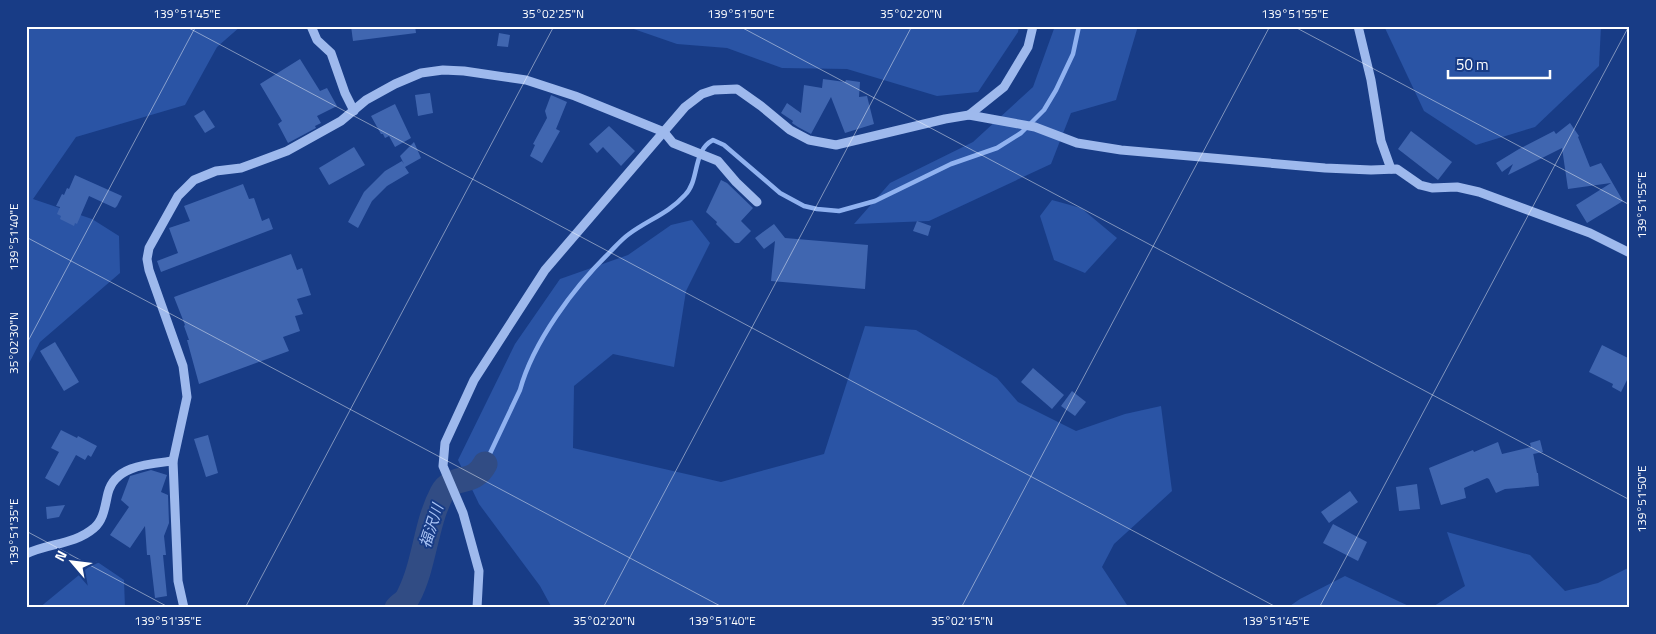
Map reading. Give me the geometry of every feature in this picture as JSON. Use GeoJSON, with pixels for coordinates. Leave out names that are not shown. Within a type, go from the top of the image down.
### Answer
{"type":"FeatureCollection","features":[{"type":"Feature","properties":{"kind":"street"},"geometry":{"type":"LineString","coordinates":[[311,26],[317,40],[331,53],[345,93],[354,111]]}},
{"type":"Feature","properties":{"kind":"street"},"geometry":{"type":"LineString","coordinates":[[969,115],[1004,87],[1028,47],[1033,26]]}},
{"type":"Feature","properties":{"kind":"street"},"geometry":{"type":"LineString","coordinates":[[1358,26],[1369,72],[1381,141],[1391,169]]}},
{"type":"Feature","properties":{"kind":"street"},"geometry":{"type":"LineString","coordinates":[[184,608],[178,581],[173,461],[187,397],[182,366],[149,270],[147,259],[149,248],[178,196],[194,180],[216,171],[241,168],[287,151],[342,121],[366,100],[395,84],[421,73],[444,70],[526,80],[575,96],[664,132],[673,143],[718,161],[757,202]]}},
{"type":"Feature","properties":{"kind":"street"},"geometry":{"type":"LineString","coordinates":[[477,608],[479,571],[463,513],[443,466],[445,443],[474,380],[545,270],[685,107],[702,94],[714,90],[737,89],[790,130],[809,140],[836,145],[944,119],[969,115],[1035,127],[1076,143],[1121,150],[1325,168],[1371,170],[1397,168],[1420,185],[1432,188],[1457,187],[1479,192],[1590,233],[1630,253]]}},
{"type":"Feature","properties":{"kind":"street"},"geometry":{"type":"LineString","coordinates":[[26,554],[33,550],[63,544],[95,527],[107,505],[108,491],[114,480],[124,472],[140,466],[173,461]]}},
{"type":"Feature","properties":{"kind":"shaded area"},"geometry":{"type":"Polygon","coordinates":[[[26,26],[241,26],[217,47],[185,105],[76,137],[33,199],[92,219],[119,236],[120,273],[40,342],[26,369],[26,26]]]}},
{"type":"Feature","properties":{"kind":"shaded area"},"geometry":{"type":"Polygon","coordinates":[[[625,26],[1019,26],[1018,32],[978,92],[937,96],[847,69],[782,68],[727,48],[677,44],[625,26]]]}},
{"type":"Feature","properties":{"kind":"shaded area"},"geometry":{"type":"Polygon","coordinates":[[[1055,26],[1138,26],[1116,100],[1071,113],[1051,164],[929,221],[854,224],[890,183],[973,142],[1033,87],[1055,26]]]}},
{"type":"Feature","properties":{"kind":"shaded area"},"geometry":{"type":"Polygon","coordinates":[[[1384,26],[1601,26],[1599,66],[1535,127],[1476,145],[1424,111],[1384,26]]]}},
{"type":"Feature","properties":{"kind":"shaded area"},"geometry":{"type":"Polygon","coordinates":[[[1052,200],[1081,208],[1117,238],[1085,273],[1054,260],[1040,216],[1052,200]]]}},
{"type":"Feature","properties":{"kind":"shaded area"},"geometry":{"type":"Polygon","coordinates":[[[692,220],[710,243],[686,291],[674,367],[613,354],[574,386],[573,448],[721,482],[824,454],[865,326],[916,330],[997,378],[1018,402],[1076,431],[1125,414],[1161,406],[1172,491],[1114,544],[1102,567],[1129,608],[552,608],[540,586],[479,504],[458,460],[515,344],[560,279],[628,255],[671,225],[692,220]]]}},
{"type":"Feature","properties":{"kind":"shaded area"},"geometry":{"type":"Polygon","coordinates":[[[1447,532],[1530,555],[1565,591],[1598,583],[1630,567],[1630,608],[1431,608],[1465,586],[1447,532]]]}},
{"type":"Feature","properties":{"kind":"shaded area"},"geometry":{"type":"Polygon","coordinates":[[[96,561],[124,580],[125,608],[39,608],[96,561]]]}},
{"type":"Feature","properties":{"kind":"shaded area"},"geometry":{"type":"Polygon","coordinates":[[[1345,576],[1413,608],[1287,608],[1300,599],[1345,576]]]}},
{"type":"Feature","properties":{"kind":"building"},"geometry":{"type":"Polygon","coordinates":[[[351,26],[415,26],[416,33],[353,41],[351,26]]]}},
{"type":"Feature","properties":{"kind":"building"},"geometry":{"type":"Polygon","coordinates":[[[499,33],[510,35],[508,47],[497,46],[499,33]]]}},
{"type":"Feature","properties":{"kind":"building"},"geometry":{"type":"Polygon","coordinates":[[[300,59],[320,91],[327,88],[337,106],[317,116],[321,123],[315,126],[316,128],[288,143],[278,124],[282,121],[260,84],[300,59]]]}},
{"type":"Feature","properties":{"kind":"building"},"geometry":{"type":"Polygon","coordinates":[[[823,79],[860,82],[859,97],[867,96],[874,124],[845,133],[831,97],[811,134],[792,123],[793,121],[781,113],[787,103],[801,113],[804,85],[822,88],[823,79]]]}},
{"type":"Feature","properties":{"kind":"building"},"geometry":{"type":"Polygon","coordinates":[[[430,93],[433,113],[418,116],[415,95],[430,93]]]}},
{"type":"Feature","properties":{"kind":"building"},"geometry":{"type":"Polygon","coordinates":[[[551,95],[567,102],[556,129],[560,131],[542,163],[530,156],[535,145],[533,144],[547,118],[545,111],[551,95]]]}},
{"type":"Feature","properties":{"kind":"building"},"geometry":{"type":"Polygon","coordinates":[[[395,104],[411,138],[395,147],[389,136],[385,138],[381,134],[371,116],[395,104]]]}},
{"type":"Feature","properties":{"kind":"building"},"geometry":{"type":"Polygon","coordinates":[[[204,110],[215,127],[205,133],[194,116],[204,110]]]}},
{"type":"Feature","properties":{"kind":"building"},"geometry":{"type":"Polygon","coordinates":[[[1570,123],[1579,136],[1590,167],[1601,163],[1623,201],[1587,223],[1576,205],[1611,183],[1568,189],[1562,148],[1508,175],[1513,164],[1502,172],[1496,163],[1554,131],[1556,134],[1570,123]]]}},
{"type":"Feature","properties":{"kind":"building"},"geometry":{"type":"Polygon","coordinates":[[[609,126],[635,151],[621,166],[603,147],[597,153],[589,144],[609,126]]]}},
{"type":"Feature","properties":{"kind":"building"},"geometry":{"type":"Polygon","coordinates":[[[1411,131],[1452,162],[1438,180],[1398,149],[1411,131]]]}},
{"type":"Feature","properties":{"kind":"building"},"geometry":{"type":"Polygon","coordinates":[[[414,142],[421,158],[405,167],[409,173],[387,186],[372,201],[358,228],[348,222],[364,192],[385,171],[402,161],[404,164],[400,156],[414,142]]]}},
{"type":"Feature","properties":{"kind":"building"},"geometry":{"type":"Polygon","coordinates":[[[354,147],[365,165],[329,185],[319,168],[354,147]]]}},
{"type":"Feature","properties":{"kind":"building"},"geometry":{"type":"Polygon","coordinates":[[[75,175],[122,196],[117,206],[115,208],[89,196],[77,224],[75,223],[74,226],[60,219],[61,216],[57,214],[60,207],[56,206],[62,194],[64,195],[67,188],[69,189],[75,175]]]}},
{"type":"Feature","properties":{"kind":"building"},"geometry":{"type":"Polygon","coordinates":[[[721,180],[727,183],[753,208],[741,221],[751,231],[739,243],[735,243],[706,212],[721,180]]]}},
{"type":"Feature","properties":{"kind":"building"},"geometry":{"type":"Polygon","coordinates":[[[243,184],[249,199],[254,198],[262,221],[269,218],[273,229],[161,272],[157,261],[178,253],[169,228],[190,221],[184,206],[243,184]]]}},
{"type":"Feature","properties":{"kind":"building"},"geometry":{"type":"Polygon","coordinates":[[[917,221],[931,226],[928,236],[913,231],[917,221]]]}},
{"type":"Feature","properties":{"kind":"building"},"geometry":{"type":"Polygon","coordinates":[[[774,224],[785,238],[868,245],[865,289],[771,281],[775,241],[764,249],[755,238],[774,224]]]}},
{"type":"Feature","properties":{"kind":"building"},"geometry":{"type":"Polygon","coordinates":[[[291,254],[297,270],[302,268],[311,295],[297,299],[303,314],[295,316],[300,331],[283,337],[289,351],[199,384],[187,340],[189,340],[185,325],[174,297],[291,254]]]}},
{"type":"Feature","properties":{"kind":"building"},"geometry":{"type":"Polygon","coordinates":[[[55,342],[79,382],[64,391],[40,351],[55,342]]]}},
{"type":"Feature","properties":{"kind":"building"},"geometry":{"type":"Polygon","coordinates":[[[1602,345],[1630,359],[1630,374],[1621,392],[1612,387],[1613,384],[1589,372],[1602,345]]]}},
{"type":"Feature","properties":{"kind":"building"},"geometry":{"type":"Polygon","coordinates":[[[1033,368],[1064,395],[1052,409],[1021,382],[1033,368]]]}},
{"type":"Feature","properties":{"kind":"building"},"geometry":{"type":"Polygon","coordinates":[[[1072,391],[1086,402],[1075,416],[1061,406],[1072,391]]]}},
{"type":"Feature","properties":{"kind":"building"},"geometry":{"type":"Polygon","coordinates":[[[61,430],[97,446],[91,457],[88,455],[85,460],[76,455],[59,486],[45,478],[59,452],[51,448],[61,430]]]}},
{"type":"Feature","properties":{"kind":"building"},"geometry":{"type":"Polygon","coordinates":[[[208,435],[218,473],[206,477],[194,439],[208,435]]]}},
{"type":"Feature","properties":{"kind":"building"},"geometry":{"type":"Polygon","coordinates":[[[1540,440],[1543,452],[1533,454],[1539,486],[1505,489],[1496,493],[1487,478],[1464,488],[1466,498],[1441,505],[1429,468],[1498,442],[1502,454],[1531,447],[1530,443],[1540,440]]]}},
{"type":"Feature","properties":{"kind":"building"},"geometry":{"type":"Polygon","coordinates":[[[151,470],[167,475],[161,492],[168,495],[169,523],[164,536],[166,555],[163,555],[167,596],[155,598],[150,555],[147,555],[145,526],[130,548],[110,535],[129,507],[121,500],[130,476],[151,470]]]}},
{"type":"Feature","properties":{"kind":"building"},"geometry":{"type":"Polygon","coordinates":[[[1417,484],[1420,509],[1399,511],[1396,487],[1417,484]]]}},
{"type":"Feature","properties":{"kind":"building"},"geometry":{"type":"Polygon","coordinates":[[[1350,491],[1358,502],[1329,523],[1321,512],[1350,491]]]}},
{"type":"Feature","properties":{"kind":"building"},"geometry":{"type":"Polygon","coordinates":[[[65,505],[59,517],[47,519],[46,507],[65,505]]]}},
{"type":"Feature","properties":{"kind":"building"},"geometry":{"type":"Polygon","coordinates":[[[1333,524],[1367,542],[1358,561],[1323,543],[1333,524]]]}},
{"type":"Feature","properties":{"kind":"waterway"},"geometry":{"type":"LineString","coordinates":[[485,464],[520,390],[534,353],[556,316],[596,266],[621,240],[672,207],[685,195],[693,182],[699,158],[706,145],[713,140],[724,145],[780,193],[804,206],[839,211],[875,201],[951,164],[997,148],[1021,133],[1044,110],[1056,90],[1073,54],[1079,26]]}},
{"type":"Feature","properties":{"kind":"waterway","name":"福沢川"},"geometry":{"type":"LineString","coordinates":[[397,608],[407,598],[414,585],[432,518],[442,493],[452,483],[475,475],[485,464]]}}]}
